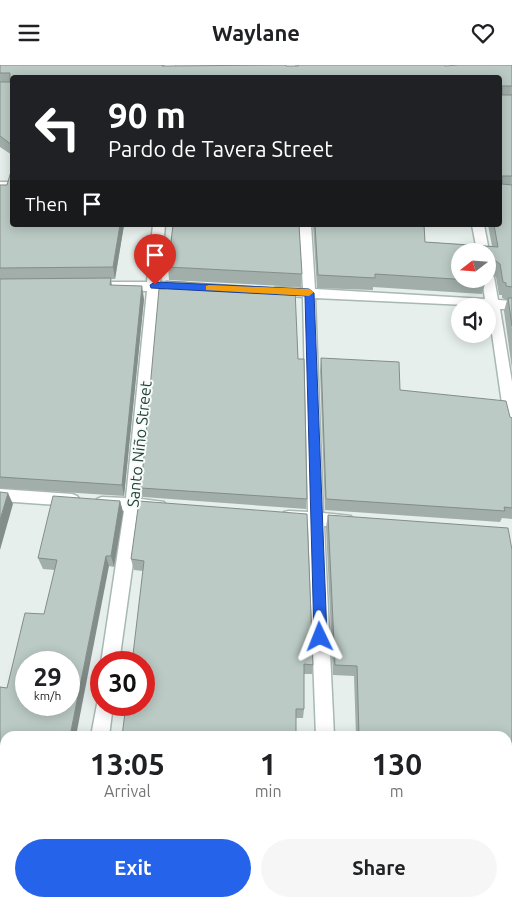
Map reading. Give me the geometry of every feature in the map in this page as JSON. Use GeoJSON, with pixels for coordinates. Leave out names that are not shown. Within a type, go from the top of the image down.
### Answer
{"type":"FeatureCollection","features":[{"type":"Feature","properties":{"kind":"street","name":"Santo Niño Street"},"geometry":{"type":"LineString","coordinates":[[112,651],[133,505],[155,285],[159,227]]}},
{"type":"Feature","properties":{"kind":"street"},"geometry":{"type":"LineString","coordinates":[[305,227],[325,731]]}},
{"type":"Feature","properties":{"kind":"street"},"geometry":{"type":"LineString","coordinates":[[478,227],[481,243]]}},
{"type":"Feature","properties":{"kind":"street"},"geometry":{"type":"LineString","coordinates":[[87,286],[155,285],[203,288]]}},
{"type":"Feature","properties":{"kind":"street"},"geometry":{"type":"LineString","coordinates":[[261,290],[451,301]]}},
{"type":"Feature","properties":{"kind":"street"},"geometry":{"type":"LineString","coordinates":[[496,303],[512,305]]}},
{"type":"Feature","properties":{"kind":"street"},"geometry":{"type":"LineString","coordinates":[[496,327],[512,424]]}},
{"type":"Feature","properties":{"kind":"street"},"geometry":{"type":"LineString","coordinates":[[0,495],[171,508]]}},
{"type":"Feature","properties":{"kind":"street"},"geometry":{"type":"LineString","coordinates":[[277,516],[365,522]]}},
{"type":"Feature","properties":{"kind":"street"},"geometry":{"type":"LineString","coordinates":[[101,731],[103,716]]}},
{"type":"Feature","properties":{"kind":"building"},"geometry":{"type":"Polygon","coordinates":[[[0,65],[512,65],[512,86],[502,86],[502,75],[10,75],[10,73],[0,73],[0,65]]]}},
{"type":"Feature","properties":{"kind":"building"},"geometry":{"type":"Polygon","coordinates":[[[0,82],[10,82],[10,144],[0,136],[0,82]]]}},
{"type":"Feature","properties":{"kind":"building"},"geometry":{"type":"Polygon","coordinates":[[[502,95],[512,95],[512,176],[502,176],[502,95]]]}},
{"type":"Feature","properties":{"kind":"building"},"geometry":{"type":"Polygon","coordinates":[[[10,175],[10,227],[120,227],[113,267],[0,268],[0,185],[7,185],[10,175]]]}},
{"type":"Feature","properties":{"kind":"building"},"geometry":{"type":"Polygon","coordinates":[[[502,184],[512,185],[512,287],[506,286],[506,283],[503,282],[500,264],[496,261],[496,247],[498,247],[494,227],[502,227],[502,184]]]}},
{"type":"Feature","properties":{"kind":"building"},"geometry":{"type":"Polygon","coordinates":[[[173,227],[299,227],[302,274],[168,267],[173,227]]]}},
{"type":"Feature","properties":{"kind":"building"},"geometry":{"type":"Polygon","coordinates":[[[315,227],[424,227],[425,242],[451,244],[451,279],[375,274],[375,278],[318,275],[315,227]]]}},
{"type":"Feature","properties":{"kind":"building"},"geometry":{"type":"Polygon","coordinates":[[[111,278],[110,285],[142,286],[122,485],[0,477],[0,279],[111,278]]]}},
{"type":"Feature","properties":{"kind":"building"},"geometry":{"type":"Polygon","coordinates":[[[166,281],[295,289],[298,359],[304,359],[307,499],[141,488],[159,289],[165,289],[166,281]]]}},
{"type":"Feature","properties":{"kind":"building"},"geometry":{"type":"Polygon","coordinates":[[[508,298],[512,298],[512,326],[508,298]]]}},
{"type":"Feature","properties":{"kind":"building"},"geometry":{"type":"Polygon","coordinates":[[[321,358],[399,362],[400,390],[506,401],[510,417],[512,418],[512,508],[504,507],[505,511],[326,499],[321,358]]]}},
{"type":"Feature","properties":{"kind":"building"},"geometry":{"type":"Polygon","coordinates":[[[0,492],[8,493],[0,520],[0,492]]]}},
{"type":"Feature","properties":{"kind":"building"},"geometry":{"type":"Polygon","coordinates":[[[53,496],[120,501],[111,556],[106,556],[80,686],[80,651],[16,651],[25,613],[44,614],[57,560],[38,558],[53,496]]]}},
{"type":"Feature","properties":{"kind":"building"},"geometry":{"type":"Polygon","coordinates":[[[139,501],[307,514],[313,665],[304,664],[304,709],[296,709],[296,731],[123,731],[125,716],[155,716],[155,651],[133,651],[144,561],[131,559],[139,501]]]}},
{"type":"Feature","properties":{"kind":"building"},"geometry":{"type":"Polygon","coordinates":[[[328,515],[508,528],[512,550],[512,731],[359,731],[357,666],[335,665],[328,515]]]}},
{"type":"Feature","properties":{"kind":"building"},"geometry":{"type":"Polygon","coordinates":[[[15,655],[15,716],[74,716],[71,731],[0,731],[0,687],[7,688],[15,655]]]}},
{"type":"Feature","properties":{"kind":"slow traffic"},"geometry":{"type":"LineString","coordinates":[[209,288],[309,292]]}},
{"type":"Feature","properties":{"kind":"route"},"geometry":{"type":"LineString","coordinates":[[155,285],[309,293],[320,637]]}}]}
